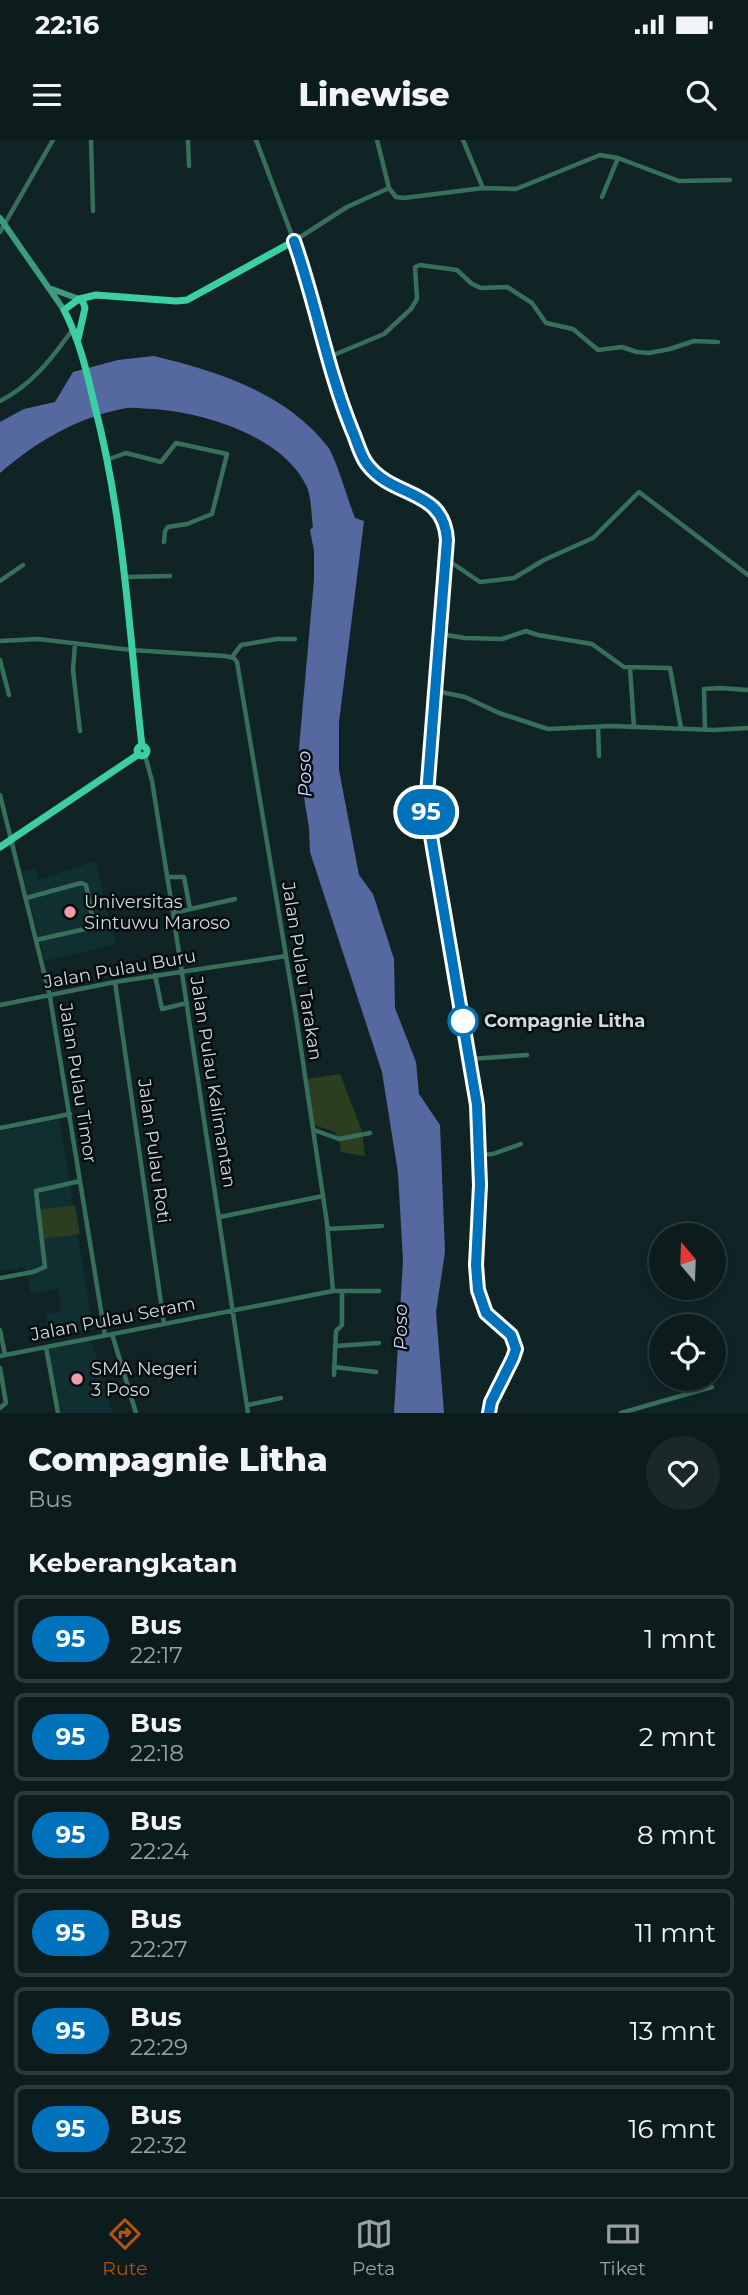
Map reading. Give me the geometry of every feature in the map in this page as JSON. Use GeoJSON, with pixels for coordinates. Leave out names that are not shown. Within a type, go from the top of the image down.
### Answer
{"type":"FeatureCollection","features":[{"type":"Feature","properties":{"kind":"highway"},"geometry":{"type":"LineString","coordinates":[[0,847],[142,755],[138,748],[142,746],[117,503],[82,353],[64,310],[79,299],[91,296],[187,300],[294,241],[344,409],[363,458],[382,479],[430,502],[439,512],[447,532],[426,807],[478,1116],[478,1290],[486,1313],[511,1335],[516,1351],[495,1392],[489,1413]]}},
{"type":"Feature","properties":{"kind":"highway"},"geometry":{"type":"LineString","coordinates":[[78,339],[85,308],[91,296]]}},
{"type":"Feature","properties":{"kind":"highway"},"geometry":{"type":"LineString","coordinates":[[79,299],[85,308]]}},
{"type":"Feature","properties":{"kind":"highway"},"geometry":{"type":"LineString","coordinates":[[69,321],[85,308]]}},
{"type":"Feature","properties":{"kind":"main road"},"geometry":{"type":"LineString","coordinates":[[0,218],[64,310]]}},
{"type":"Feature","properties":{"kind":"main road"},"geometry":{"type":"LineString","coordinates":[[50,289],[79,299]]}},
{"type":"Feature","properties":{"kind":"street"},"geometry":{"type":"LineString","coordinates":[[0,232],[53,140]]}},
{"type":"Feature","properties":{"kind":"street"},"geometry":{"type":"LineString","coordinates":[[91,140],[93,211]]}},
{"type":"Feature","properties":{"kind":"street"},"geometry":{"type":"LineString","coordinates":[[188,140],[190,166]]}},
{"type":"Feature","properties":{"kind":"street"},"geometry":{"type":"LineString","coordinates":[[257,140],[294,241],[347,207],[389,188]]}},
{"type":"Feature","properties":{"kind":"street"},"geometry":{"type":"LineString","coordinates":[[377,140],[389,188],[396,197],[404,198],[483,188],[516,189],[597,155],[618,158],[679,181],[730,180]]}},
{"type":"Feature","properties":{"kind":"street"},"geometry":{"type":"LineString","coordinates":[[463,140],[483,188]]}},
{"type":"Feature","properties":{"kind":"street"},"geometry":{"type":"LineString","coordinates":[[602,197],[618,158]]}},
{"type":"Feature","properties":{"kind":"street"},"geometry":{"type":"LineString","coordinates":[[328,358],[384,334],[411,309],[416,299],[415,267],[420,265],[457,270],[472,284],[481,288],[507,287],[532,303],[546,323],[573,329],[598,350],[622,346],[649,353],[694,341],[718,342]]}},
{"type":"Feature","properties":{"kind":"street"},"geometry":{"type":"LineString","coordinates":[[0,401],[20,388],[50,361],[73,329]]}},
{"type":"Feature","properties":{"kind":"street"},"geometry":{"type":"LineString","coordinates":[[108,456],[126,453],[160,462],[176,443],[227,454],[212,514],[187,524],[168,527],[164,542]]}},
{"type":"Feature","properties":{"kind":"street"},"geometry":{"type":"LineString","coordinates":[[446,559],[480,582],[514,578],[544,560],[593,538],[639,492],[748,575]]}},
{"type":"Feature","properties":{"kind":"street"},"geometry":{"type":"LineString","coordinates":[[0,581],[23,565]]}},
{"type":"Feature","properties":{"kind":"street"},"geometry":{"type":"LineString","coordinates":[[125,577],[170,576]]}},
{"type":"Feature","properties":{"kind":"street"},"geometry":{"type":"LineString","coordinates":[[440,634],[502,639],[526,631],[590,643],[619,665],[630,668],[670,668],[681,728]]}},
{"type":"Feature","properties":{"kind":"street"},"geometry":{"type":"LineString","coordinates":[[0,641],[38,639],[131,650],[232,657],[241,645],[295,639]]}},
{"type":"Feature","properties":{"kind":"street"},"geometry":{"type":"LineString","coordinates":[[75,644],[73,670],[80,731]]}},
{"type":"Feature","properties":{"kind":"street","name":"Jalan Pulau Tarakan"},"geometry":{"type":"LineString","coordinates":[[232,657],[237,662],[246,708],[286,956],[323,1196],[333,1291]]}},
{"type":"Feature","properties":{"kind":"street"},"geometry":{"type":"LineString","coordinates":[[0,660],[9,695]]}},
{"type":"Feature","properties":{"kind":"street"},"geometry":{"type":"LineString","coordinates":[[630,668],[634,727]]}},
{"type":"Feature","properties":{"kind":"street"},"geometry":{"type":"LineString","coordinates":[[705,729],[704,689],[748,690]]}},
{"type":"Feature","properties":{"kind":"street"},"geometry":{"type":"LineString","coordinates":[[436,691],[465,696],[499,713],[543,728],[748,728]]}},
{"type":"Feature","properties":{"kind":"street"},"geometry":{"type":"LineString","coordinates":[[598,727],[599,756]]}},
{"type":"Feature","properties":{"kind":"street","name":"Jalan Pulau Kalimantan"},"geometry":{"type":"LineString","coordinates":[[142,755],[152,781],[248,1413]]}},
{"type":"Feature","properties":{"kind":"street","name":"Jalan Pulau Timor"},"geometry":{"type":"LineString","coordinates":[[0,795],[50,997],[105,1335]]}},
{"type":"Feature","properties":{"kind":"street"},"geometry":{"type":"LineString","coordinates":[[167,877],[184,877],[190,909]]}},
{"type":"Feature","properties":{"kind":"street"},"geometry":{"type":"LineString","coordinates":[[26,898],[81,883],[86,885],[94,927],[36,940]]}},
{"type":"Feature","properties":{"kind":"street"},"geometry":{"type":"LineString","coordinates":[[173,913],[235,899]]}},
{"type":"Feature","properties":{"kind":"street","name":"Jalan Pulau Buru"},"geometry":{"type":"LineString","coordinates":[[0,1005],[155,975],[286,956]]}},
{"type":"Feature","properties":{"kind":"street"},"geometry":{"type":"LineString","coordinates":[[155,975],[162,1009],[187,1003]]}},
{"type":"Feature","properties":{"kind":"street","name":"Jalan Pulau Roti"},"geometry":{"type":"LineString","coordinates":[[115,982],[164,1324]]}},
{"type":"Feature","properties":{"kind":"street"},"geometry":{"type":"LineString","coordinates":[[470,1059],[527,1055]]}},
{"type":"Feature","properties":{"kind":"street"},"geometry":{"type":"LineString","coordinates":[[0,1128],[70,1114]]}},
{"type":"Feature","properties":{"kind":"street"},"geometry":{"type":"LineString","coordinates":[[313,1130],[340,1139],[370,1133]]}},
{"type":"Feature","properties":{"kind":"street"},"geometry":{"type":"LineString","coordinates":[[479,1155],[496,1153],[521,1144]]}},
{"type":"Feature","properties":{"kind":"street"},"geometry":{"type":"LineString","coordinates":[[0,1278],[45,1267],[36,1191],[80,1181]]}},
{"type":"Feature","properties":{"kind":"street"},"geometry":{"type":"LineString","coordinates":[[220,1217],[323,1196]]}},
{"type":"Feature","properties":{"kind":"street"},"geometry":{"type":"LineString","coordinates":[[327,1229],[382,1226]]}},
{"type":"Feature","properties":{"kind":"street"},"geometry":{"type":"LineString","coordinates":[[232,1309],[333,1291],[379,1291]]}},
{"type":"Feature","properties":{"kind":"street"},"geometry":{"type":"LineString","coordinates":[[334,1375],[336,1331],[342,1325],[342,1291]]}},
{"type":"Feature","properties":{"kind":"street","name":"Jalan Pulau Seram"},"geometry":{"type":"LineString","coordinates":[[2,1356],[232,1309]]}},
{"type":"Feature","properties":{"kind":"street"},"geometry":{"type":"LineString","coordinates":[[0,1330],[2,1356]]}},
{"type":"Feature","properties":{"kind":"street"},"geometry":{"type":"LineString","coordinates":[[112,1334],[136,1413]]}},
{"type":"Feature","properties":{"kind":"street"},"geometry":{"type":"LineString","coordinates":[[335,1346],[379,1343]]}},
{"type":"Feature","properties":{"kind":"street"},"geometry":{"type":"LineString","coordinates":[[46,1347],[58,1413]]}},
{"type":"Feature","properties":{"kind":"street"},"geometry":{"type":"LineString","coordinates":[[334,1367],[376,1372]]}},
{"type":"Feature","properties":{"kind":"street"},"geometry":{"type":"LineString","coordinates":[[0,1368],[6,1403],[0,1408]]}},
{"type":"Feature","properties":{"kind":"street"},"geometry":{"type":"LineString","coordinates":[[621,1413],[698,1391]]}},
{"type":"Feature","properties":{"kind":"street"},"geometry":{"type":"LineString","coordinates":[[248,1405],[281,1398]]}},
{"type":"Feature","properties":{"kind":"shaded area","name":"Universitas Sintuwu Maroso"},"geometry":{"type":"Polygon","coordinates":[[[95,861],[116,944],[45,961],[22,872],[35,868],[39,880],[95,861]]]}},
{"type":"Feature","properties":{"kind":"shaded area"},"geometry":{"type":"Polygon","coordinates":[[[59,1119],[93,1329],[49,1338],[46,1314],[61,1312],[58,1288],[31,1294],[25,1267],[0,1271],[0,1131],[59,1119]]]}},
{"type":"Feature","properties":{"kind":"shaded area","name":"SMA Negeri 3 Poso"},"geometry":{"type":"Polygon","coordinates":[[[91,1339],[113,1413],[57,1413],[46,1348],[91,1339]]]}},
{"type":"Feature","properties":{"kind":"green space"},"geometry":{"type":"Polygon","coordinates":[[[340,1074],[362,1131],[365,1156],[341,1152],[335,1132],[314,1125],[307,1079],[340,1074]]]}},
{"type":"Feature","properties":{"kind":"green space"},"geometry":{"type":"Polygon","coordinates":[[[75,1205],[80,1234],[43,1239],[38,1210],[75,1205]]]}},
{"type":"Feature","properties":{"kind":"water","name":"Poso"},"geometry":{"type":"Polygon","coordinates":[[[154,356],[226,377],[271,398],[292,412],[328,447],[355,518],[364,521],[339,722],[339,770],[359,875],[373,894],[394,959],[395,1008],[416,1062],[419,1094],[440,1125],[445,1252],[436,1312],[444,1413],[394,1413],[403,1261],[398,1173],[382,1072],[310,852],[299,748],[314,580],[314,551],[310,530],[313,527],[306,485],[295,468],[279,453],[240,430],[174,411],[134,408],[109,412],[75,424],[44,441],[0,473],[0,422],[24,409],[55,402],[73,372],[118,360],[154,356]]]}},
{"type":"Feature","properties":{"kind":"bus line","name":"95"},"geometry":{"type":"LineString","coordinates":[[294,241],[334,379],[363,458],[376,474],[390,484],[430,502],[439,512],[446,527],[443,605],[426,807],[477,1105],[480,1133],[476,1265],[478,1290],[486,1313],[511,1335],[516,1349],[495,1392],[489,1413]]}},
{"type":"Feature","properties":{"kind":"place","name":"Universitas Sintuwu Maroso"},"geometry":{"type":"Point","coordinates":[70,912]}},
{"type":"Feature","properties":{"kind":"place","name":"Compagnie Litha"},"geometry":{"type":"Point","coordinates":[463,1021]}},
{"type":"Feature","properties":{"kind":"place","name":"SMA Negeri 3 Poso"},"geometry":{"type":"Point","coordinates":[77,1379]}}]}
